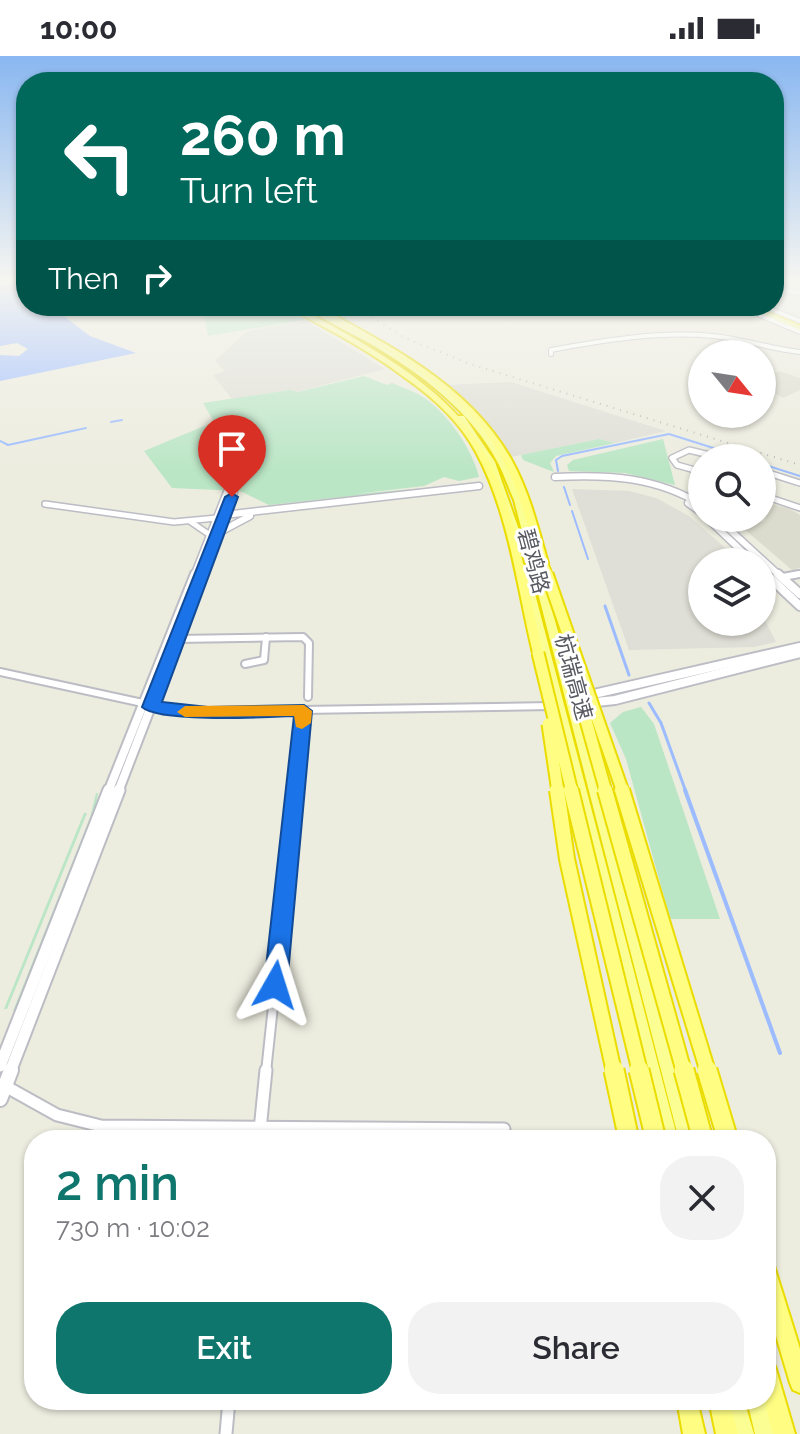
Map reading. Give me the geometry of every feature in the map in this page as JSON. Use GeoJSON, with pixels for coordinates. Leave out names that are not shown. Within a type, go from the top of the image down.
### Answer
{"type":"FeatureCollection","features":[{"type":"Feature","properties":{"kind":"highway","name":"杭瑞高速"},"geometry":{"type":"LineString","coordinates":[[355,343],[413,379],[450,411],[469,434],[494,482],[654,1130]]}},
{"type":"Feature","properties":{"kind":"highway","name":"碧鸡路"},"geometry":{"type":"LineString","coordinates":[[358,343],[416,377],[453,408],[478,439],[507,501],[666,1130]]}},
{"type":"Feature","properties":{"kind":"highway","name":"碧鸡路"},"geometry":{"type":"LineString","coordinates":[[371,343],[423,375],[462,406],[502,461],[518,500],[685,1130]]}},
{"type":"Feature","properties":{"kind":"highway","name":"杭瑞高速"},"geometry":{"type":"LineString","coordinates":[[375,343],[424,371],[477,417],[511,467],[543,563],[700,1130]]}},
{"type":"Feature","properties":{"kind":"highway"},"geometry":{"type":"LineString","coordinates":[[543,563],[635,828],[725,1130]]}},
{"type":"Feature","properties":{"kind":"highway"},"geometry":{"type":"LineString","coordinates":[[538,653],[567,859],[627,1130]]}},
{"type":"Feature","properties":{"kind":"highway"},"geometry":{"type":"LineString","coordinates":[[776,1303],[800,1383]]}},
{"type":"Feature","properties":{"kind":"highway"},"geometry":{"type":"LineString","coordinates":[[776,1405],[784,1434]]}},
{"type":"Feature","properties":{"kind":"highway"},"geometry":{"type":"LineString","coordinates":[[689,1410],[694,1434]]}},
{"type":"Feature","properties":{"kind":"highway"},"geometry":{"type":"LineString","coordinates":[[721,1410],[727,1434]]}},
{"type":"Feature","properties":{"kind":"highway"},"geometry":{"type":"LineString","coordinates":[[737,1410],[743,1434]]}},
{"type":"Feature","properties":{"kind":"highway"},"geometry":{"type":"LineString","coordinates":[[760,1410],[766,1434]]}},
{"type":"Feature","properties":{"kind":"street"},"geometry":{"type":"LineString","coordinates":[[551,354],[551,350],[594,343]]}},
{"type":"Feature","properties":{"kind":"street"},"geometry":{"type":"LineString","coordinates":[[751,343],[800,352]]}},
{"type":"Feature","properties":{"kind":"street"},"geometry":{"type":"LineString","coordinates":[[688,449],[678,450],[672,458],[677,465],[688,468]]}},
{"type":"Feature","properties":{"kind":"street"},"geometry":{"type":"LineString","coordinates":[[776,475],[800,483]]}},
{"type":"Feature","properties":{"kind":"street"},"geometry":{"type":"LineString","coordinates":[[688,497],[666,487],[628,478],[556,479],[601,479],[643,485],[688,503]]}},
{"type":"Feature","properties":{"kind":"street"},"geometry":{"type":"LineString","coordinates":[[45,504],[189,522],[218,522],[240,519],[258,512],[480,489],[479,486],[258,512],[218,522],[189,522]]}},
{"type":"Feature","properties":{"kind":"street"},"geometry":{"type":"LineString","coordinates":[[0,1099],[3,1084],[218,522],[232,497],[236,503],[258,512]]}},
{"type":"Feature","properties":{"kind":"street"},"geometry":{"type":"LineString","coordinates":[[776,499],[800,508]]}},
{"type":"Feature","properties":{"kind":"street"},"geometry":{"type":"LineString","coordinates":[[0,1066],[177,639],[218,522]]}},
{"type":"Feature","properties":{"kind":"street"},"geometry":{"type":"LineString","coordinates":[[722,532],[738,548]]}},
{"type":"Feature","properties":{"kind":"street"},"geometry":{"type":"LineString","coordinates":[[733,532],[800,594]]}},
{"type":"Feature","properties":{"kind":"street"},"geometry":{"type":"LineString","coordinates":[[783,577],[800,574]]}},
{"type":"Feature","properties":{"kind":"street"},"geometry":{"type":"LineString","coordinates":[[776,583],[800,606]]}},
{"type":"Feature","properties":{"kind":"street"},"geometry":{"type":"LineString","coordinates":[[177,639],[299,636],[308,640],[308,697]]}},
{"type":"Feature","properties":{"kind":"street"},"geometry":{"type":"LineString","coordinates":[[245,664],[264,660],[266,637]]}},
{"type":"Feature","properties":{"kind":"street"},"geometry":{"type":"LineString","coordinates":[[571,700],[800,647]]}},
{"type":"Feature","properties":{"kind":"street"},"geometry":{"type":"LineString","coordinates":[[571,700],[615,700],[800,653]]}},
{"type":"Feature","properties":{"kind":"street"},"geometry":{"type":"LineString","coordinates":[[0,672],[147,706],[208,713],[559,706]]}},
{"type":"Feature","properties":{"kind":"street"},"geometry":{"type":"LineString","coordinates":[[261,1130],[304,711]]}},
{"type":"Feature","properties":{"kind":"street"},"geometry":{"type":"LineString","coordinates":[[3,1084],[57,1115],[101,1126],[504,1129]]}},
{"type":"Feature","properties":{"kind":"street"},"geometry":{"type":"LineString","coordinates":[[226,1434],[228,1410]]}},
{"type":"Feature","properties":{"kind":"shaded area"},"geometry":{"type":"Polygon","coordinates":[[[234,343],[343,343],[385,369],[297,392],[290,390],[232,399],[213,375],[225,371],[215,361],[234,343]]]}},
{"type":"Feature","properties":{"kind":"shaded area"},"geometry":{"type":"Polygon","coordinates":[[[780,371],[800,378],[800,390],[783,398],[776,394],[776,373],[780,371]]]}},
{"type":"Feature","properties":{"kind":"shaded area"},"geometry":{"type":"Polygon","coordinates":[[[511,382],[666,431],[615,443],[599,439],[511,457],[497,434],[447,385],[511,382]]]}},
{"type":"Feature","properties":{"kind":"shaded area"},"geometry":{"type":"Polygon","coordinates":[[[572,489],[629,491],[656,498],[688,515],[688,532],[707,532],[725,548],[688,548],[688,636],[773,636],[776,642],[754,647],[629,650],[572,489]]]}},
{"type":"Feature","properties":{"kind":"shaded area"},"geometry":{"type":"Polygon","coordinates":[[[776,505],[800,515],[800,568],[792,570],[776,556],[776,548],[766,548],[748,532],[776,532],[776,505]]]}},
{"type":"Feature","properties":{"kind":"green space"},"geometry":{"type":"Polygon","coordinates":[[[364,376],[410,390],[435,406],[465,445],[479,477],[459,481],[444,477],[424,486],[354,494],[426,488],[269,505],[240,491],[172,488],[144,451],[214,422],[203,403],[290,390],[298,392],[364,376]]]}},
{"type":"Feature","properties":{"kind":"green space"},"geometry":{"type":"Polygon","coordinates":[[[599,439],[615,443],[556,456],[550,463],[554,472],[523,460],[521,455],[599,439]]]}},
{"type":"Feature","properties":{"kind":"green space"},"geometry":{"type":"Polygon","coordinates":[[[663,439],[675,485],[625,473],[569,471],[567,465],[573,460],[663,439]]]}},
{"type":"Feature","properties":{"kind":"green space"},"geometry":{"type":"Polygon","coordinates":[[[641,707],[654,724],[720,919],[670,919],[626,759],[610,723],[623,712],[641,707]]]}},
{"type":"Feature","properties":{"kind":"green space"},"geometry":{"type":"Polygon","coordinates":[[[96,793],[94,818],[17,1008],[13,1011],[90,818],[96,793]]]}},
{"type":"Feature","properties":{"kind":"green space"},"geometry":{"type":"Polygon","coordinates":[[[84,813],[87,813],[7,1009],[4,1009],[84,813]]]}},
{"type":"Feature","properties":{"kind":"water"},"geometry":{"type":"Polygon","coordinates":[[[18,343],[110,343],[136,353],[0,381],[0,355],[19,356],[28,349],[18,343]]]}},
{"type":"Feature","properties":{"kind":"waterway"},"geometry":{"type":"LineString","coordinates":[[111,422],[122,420]]}},
{"type":"Feature","properties":{"kind":"waterway"},"geometry":{"type":"LineString","coordinates":[[0,441],[8,445],[86,428]]}},
{"type":"Feature","properties":{"kind":"waterway"},"geometry":{"type":"LineString","coordinates":[[558,471],[556,460],[562,456],[669,434],[701,444]]}},
{"type":"Feature","properties":{"kind":"waterway"},"geometry":{"type":"LineString","coordinates":[[776,468],[800,476]]}},
{"type":"Feature","properties":{"kind":"waterway"},"geometry":{"type":"LineString","coordinates":[[564,487],[570,505]]}},
{"type":"Feature","properties":{"kind":"waterway"},"geometry":{"type":"LineString","coordinates":[[572,511],[588,559]]}},
{"type":"Feature","properties":{"kind":"waterway"},"geometry":{"type":"LineString","coordinates":[[605,606],[629,675]]}},
{"type":"Feature","properties":{"kind":"waterway"},"geometry":{"type":"LineString","coordinates":[[649,703],[661,723],[686,792]]}},
{"type":"Feature","properties":{"kind":"waterway"},"geometry":{"type":"LineString","coordinates":[[685,790],[780,1053]]}},
{"type":"Feature","properties":{"kind":"railway"},"geometry":{"type":"LineString","coordinates":[[418,343],[470,364],[800,465]]}},
{"type":"Feature","properties":{"kind":"slow traffic"},"geometry":{"type":"LineString","coordinates":[[185,712],[304,711],[302,723]]}},
{"type":"Feature","properties":{"kind":"route"},"geometry":{"type":"LineString","coordinates":[[232,497],[151,707],[208,713],[304,711],[275,985]]}}]}
